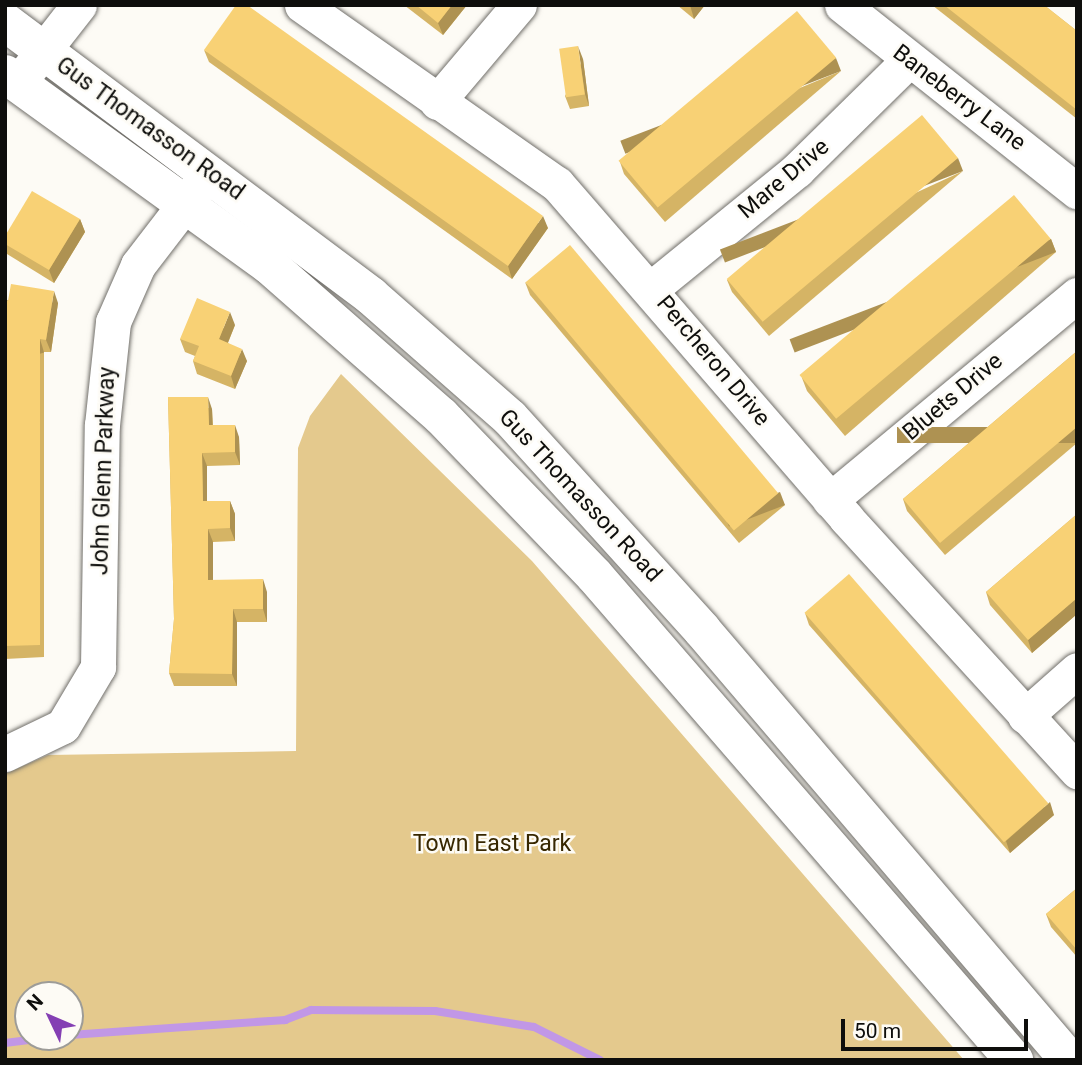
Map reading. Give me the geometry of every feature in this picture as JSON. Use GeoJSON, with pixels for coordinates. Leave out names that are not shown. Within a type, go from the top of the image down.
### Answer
{"type":"FeatureCollection","features":[{"type":"Feature","properties":{"kind":"main road","name":"Gus Thomasson Road"},"geometry":{"type":"LineString","coordinates":[[5,22],[210,172],[429,343],[510,418],[720,651],[1070,1060]]}},
{"type":"Feature","properties":{"kind":"main road","name":"Gus Thomasson Road"},"geometry":{"type":"LineString","coordinates":[[12,79],[186,202],[357,341],[525,500],[1014,1060]]}},
{"type":"Feature","properties":{"kind":"street"},"geometry":{"type":"LineString","coordinates":[[12,79],[45,51],[79,5]]}},
{"type":"Feature","properties":{"kind":"street","name":"Percheron Drive"},"geometry":{"type":"LineString","coordinates":[[302,5],[557,184],[652,288],[830,500],[1077,771]]}},
{"type":"Feature","properties":{"kind":"street"},"geometry":{"type":"LineString","coordinates":[[437,102],[519,5]]}},
{"type":"Feature","properties":{"kind":"street","name":"Baneberry Lane"},"geometry":{"type":"LineString","coordinates":[[842,5],[908,61],[1077,191]]}},
{"type":"Feature","properties":{"kind":"street","name":"Mare Drive"},"geometry":{"type":"LineString","coordinates":[[652,288],[807,161],[908,61]]}},
{"type":"Feature","properties":{"kind":"street","name":"John Glenn Parkway"},"geometry":{"type":"LineString","coordinates":[[5,754],[63,726],[98,667],[102,425],[113,322],[138,264],[210,172]]}},
{"type":"Feature","properties":{"kind":"street","name":"Bluets Drive"},"geometry":{"type":"LineString","coordinates":[[830,500],[1077,295]]}},
{"type":"Feature","properties":{"kind":"street"},"geometry":{"type":"LineString","coordinates":[[1025,716],[1077,670]]}},
{"type":"Feature","properties":{"kind":"street"},"geometry":{"type":"LineString","coordinates":[[1070,1060],[1077,1054]]}},
{"type":"Feature","properties":{"kind":"green space","name":"Town East Park"},"geometry":{"type":"Polygon","coordinates":[[[341,374],[532,561],[964,1060],[5,1060],[5,774],[48,755],[296,751],[298,448],[310,416],[341,374]]]}},
{"type":"Feature","properties":{"kind":"building"},"geometry":{"type":"Polygon","coordinates":[[[236,5],[247,5],[543,216],[508,266],[204,50],[236,5]]]}},
{"type":"Feature","properties":{"kind":"building"},"geometry":{"type":"Polygon","coordinates":[[[416,5],[452,5],[438,23],[416,5]]]}},
{"type":"Feature","properties":{"kind":"building"},"geometry":{"type":"Polygon","coordinates":[[[944,5],[1044,5],[1077,31],[1077,110],[944,5]]]}},
{"type":"Feature","properties":{"kind":"building"},"geometry":{"type":"Polygon","coordinates":[[[797,11],[836,58],[658,207],[619,161],[797,11]]]}},
{"type":"Feature","properties":{"kind":"building"},"geometry":{"type":"Polygon","coordinates":[[[578,46],[585,95],[566,97],[559,49],[578,46]]]}},
{"type":"Feature","properties":{"kind":"building"},"geometry":{"type":"Polygon","coordinates":[[[922,115],[958,158],[763,322],[727,279],[922,115]]]}},
{"type":"Feature","properties":{"kind":"building"},"geometry":{"type":"Polygon","coordinates":[[[32,191],[80,219],[49,270],[5,244],[5,236],[32,191]]]}},
{"type":"Feature","properties":{"kind":"building"},"geometry":{"type":"Polygon","coordinates":[[[1014,195],[1051,239],[836,419],[800,375],[1014,195]]]}},
{"type":"Feature","properties":{"kind":"building"},"geometry":{"type":"Polygon","coordinates":[[[570,245],[778,493],[734,530],[526,282],[570,245]]]}},
{"type":"Feature","properties":{"kind":"building"},"geometry":{"type":"Polygon","coordinates":[[[11,284],[54,291],[46,340],[40,339],[40,645],[5,646],[5,300],[8,301],[11,284]]]}},
{"type":"Feature","properties":{"kind":"building"},"geometry":{"type":"Polygon","coordinates":[[[197,298],[230,312],[219,339],[242,349],[231,376],[193,361],[199,346],[180,339],[197,298]]]}},
{"type":"Feature","properties":{"kind":"building"},"geometry":{"type":"Polygon","coordinates":[[[1077,351],[1077,427],[940,543],[903,499],[1077,351]]]}},
{"type":"Feature","properties":{"kind":"building"},"geometry":{"type":"Polygon","coordinates":[[[168,397],[208,397],[209,425],[235,425],[235,452],[202,453],[203,501],[230,501],[230,528],[208,529],[208,580],[263,579],[263,609],[233,609],[232,674],[169,673],[174,619],[168,397]]]}},
{"type":"Feature","properties":{"kind":"building"},"geometry":{"type":"Polygon","coordinates":[[[1077,514],[1077,598],[1028,640],[986,592],[1077,514]]]}},
{"type":"Feature","properties":{"kind":"building"},"geometry":{"type":"Polygon","coordinates":[[[849,574],[1048,803],[1004,842],[804,613],[849,574]]]}},
{"type":"Feature","properties":{"kind":"building"},"geometry":{"type":"Polygon","coordinates":[[[1077,888],[1077,950],[1046,914],[1077,888]]]}},
{"type":"Feature","properties":{"kind":"waterway"},"geometry":{"type":"LineString","coordinates":[[84,1034],[285,1020],[311,1010],[435,1011],[534,1027],[600,1060]]}},
{"type":"Feature","properties":{"kind":"waterway"},"geometry":{"type":"LineString","coordinates":[[5,1043],[14,1042]]}}]}
